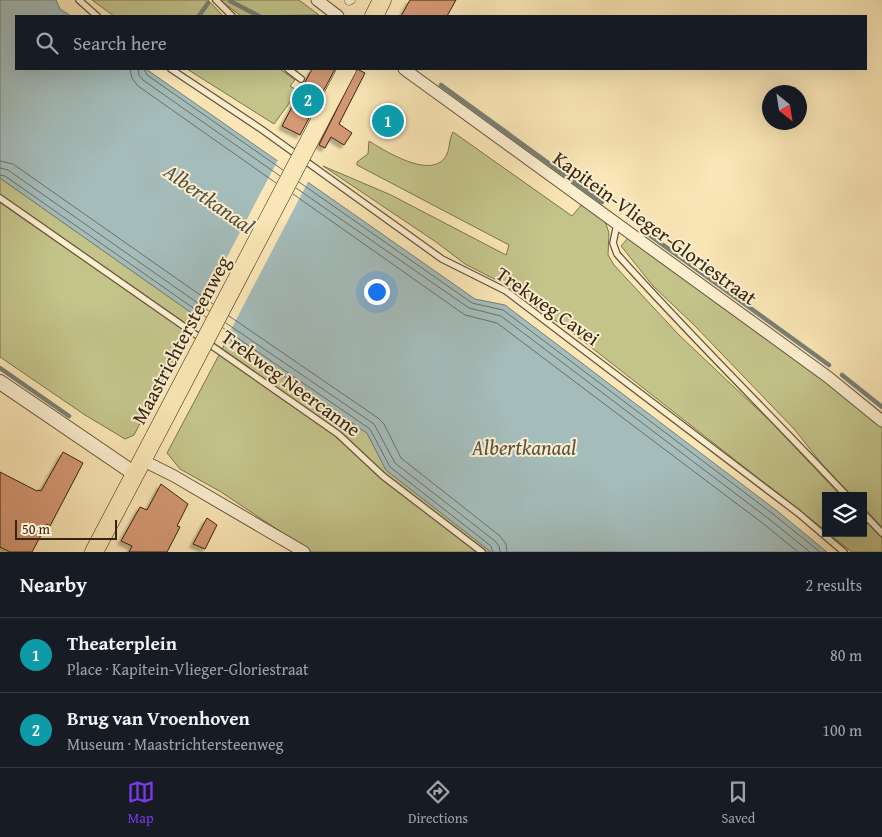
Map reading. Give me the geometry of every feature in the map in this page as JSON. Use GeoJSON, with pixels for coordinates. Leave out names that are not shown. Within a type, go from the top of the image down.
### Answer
{"type":"FeatureCollection","features":[{"type":"Feature","properties":{"kind":"main road"},"geometry":{"type":"LineString","coordinates":[[374,15],[382,0]]}},
{"type":"Feature","properties":{"kind":"main road","name":"Maastrichtersteenweg"},"geometry":{"type":"LineString","coordinates":[[94,552],[346,70]]}},
{"type":"Feature","properties":{"kind":"street"},"geometry":{"type":"LineString","coordinates":[[317,0],[337,15]]}},
{"type":"Feature","properties":{"kind":"street","name":"Kapitein-Vlieger-Gloriestraat"},"geometry":{"type":"LineString","coordinates":[[405,70],[828,377],[882,421]]}},
{"type":"Feature","properties":{"kind":"street"},"geometry":{"type":"LineString","coordinates":[[0,382],[138,467],[174,476],[304,552]]}},
{"type":"Feature","properties":{"kind":"lane"},"geometry":{"type":"LineString","coordinates":[[79,0],[96,15]]}},
{"type":"Feature","properties":{"kind":"lane"},"geometry":{"type":"LineString","coordinates":[[216,0],[231,15]]}},
{"type":"Feature","properties":{"kind":"lane","name":"Trekweg Cavei"},"geometry":{"type":"LineString","coordinates":[[172,70],[261,129],[442,259],[506,291],[798,513],[844,552]]}},
{"type":"Feature","properties":{"kind":"lane"},"geometry":{"type":"LineString","coordinates":[[289,70],[301,79]]}},
{"type":"Feature","properties":{"kind":"lane","name":"Trekweg Neercanne"},"geometry":{"type":"LineString","coordinates":[[0,198],[338,434],[382,476],[482,552]]}},
{"type":"Feature","properties":{"kind":"lane"},"geometry":{"type":"LineString","coordinates":[[617,224],[613,243],[617,254],[685,329],[770,414],[843,492]]}},
{"type":"Feature","properties":{"kind":"lane"},"geometry":{"type":"LineString","coordinates":[[867,517],[882,533]]}},
{"type":"Feature","properties":{"kind":"green space"},"geometry":{"type":"Polygon","coordinates":[[[92,0],[208,0],[222,15],[113,15],[92,0]]]}},
{"type":"Feature","properties":{"kind":"green space"},"geometry":{"type":"Polygon","coordinates":[[[220,0],[299,0],[319,15],[240,15],[220,0]]]}},
{"type":"Feature","properties":{"kind":"green space"},"geometry":{"type":"Polygon","coordinates":[[[189,70],[281,70],[295,80],[290,86],[298,91],[274,124],[189,70]]]}},
{"type":"Feature","properties":{"kind":"green space"},"geometry":{"type":"Polygon","coordinates":[[[453,132],[572,216],[582,204],[603,219],[609,233],[608,255],[614,265],[679,335],[771,422],[837,492],[822,492],[822,528],[569,330],[502,283],[465,264],[436,242],[323,166],[391,195],[506,255],[509,245],[357,165],[357,162],[368,154],[369,141],[409,162],[432,165],[441,162],[447,154],[453,132]]]}},
{"type":"Feature","properties":{"kind":"green space"},"geometry":{"type":"Polygon","coordinates":[[[0,178],[196,316],[134,435],[125,439],[85,415],[0,357],[0,178]]]}},
{"type":"Feature","properties":{"kind":"green space"},"geometry":{"type":"Polygon","coordinates":[[[629,237],[882,423],[882,527],[867,511],[867,492],[848,492],[821,463],[795,430],[694,325],[653,286],[621,246],[629,237]]]}},
{"type":"Feature","properties":{"kind":"green space"},"geometry":{"type":"Polygon","coordinates":[[[228,338],[367,433],[386,470],[491,552],[311,552],[221,492],[180,469],[167,453],[228,338]]]}},
{"type":"Feature","properties":{"kind":"green space"},"geometry":{"type":"Polygon","coordinates":[[[867,523],[882,538],[882,552],[852,552],[833,537],[867,537],[867,523]]]}},
{"type":"Feature","properties":{"kind":"water","name":"Albertkanaal"},"geometry":{"type":"Polygon","coordinates":[[[0,0],[56,0],[60,9],[69,15],[15,15],[15,70],[147,70],[475,299],[505,305],[776,510],[827,552],[491,552],[386,470],[367,433],[0,178],[0,0]]]}},
{"type":"Feature","properties":{"kind":"pier"},"geometry":{"type":"Polygon","coordinates":[[[279,158],[309,180],[226,339],[195,318],[279,158]]]}},
{"type":"Feature","properties":{"kind":"building"},"geometry":{"type":"Polygon","coordinates":[[[410,0],[456,0],[448,15],[402,15],[410,0]]]}},
{"type":"Feature","properties":{"kind":"building"},"geometry":{"type":"Polygon","coordinates":[[[311,70],[334,70],[300,135],[282,126],[311,70]]]}},
{"type":"Feature","properties":{"kind":"building"},"geometry":{"type":"Polygon","coordinates":[[[356,70],[365,73],[339,124],[352,133],[344,145],[331,137],[325,148],[319,145],[356,70]]]}},
{"type":"Feature","properties":{"kind":"building"},"geometry":{"type":"Polygon","coordinates":[[[63,452],[83,463],[50,526],[47,524],[32,552],[10,552],[0,547],[0,472],[37,491],[41,491],[63,452]]]}},
{"type":"Feature","properties":{"kind":"building"},"geometry":{"type":"Polygon","coordinates":[[[161,484],[188,504],[177,526],[180,527],[167,552],[129,552],[132,546],[121,541],[140,507],[147,510],[161,484]]]}},
{"type":"Feature","properties":{"kind":"building"},"geometry":{"type":"Polygon","coordinates":[[[207,518],[217,525],[205,549],[193,544],[207,518]]]}},
{"type":"Feature","properties":{"kind":"waterway"},"geometry":{"type":"LineString","coordinates":[[230,1],[257,15]]}},
{"type":"Feature","properties":{"kind":"waterway"},"geometry":{"type":"LineString","coordinates":[[200,15],[208,3]]}},
{"type":"Feature","properties":{"kind":"waterway"},"geometry":{"type":"LineString","coordinates":[[441,85],[602,202]]}},
{"type":"Feature","properties":{"kind":"waterway"},"geometry":{"type":"LineString","coordinates":[[641,229],[829,365]]}},
{"type":"Feature","properties":{"kind":"waterway"},"geometry":{"type":"LineString","coordinates":[[0,368],[69,416]]}},
{"type":"Feature","properties":{"kind":"waterway"},"geometry":{"type":"LineString","coordinates":[[842,375],[882,407]]}},
{"type":"Feature","properties":{"kind":"place","name":"Brug van Vroenhoven"},"geometry":{"type":"Point","coordinates":[308,100]}},
{"type":"Feature","properties":{"kind":"place","name":"Theaterplein"},"geometry":{"type":"Point","coordinates":[388,121]}}]}
